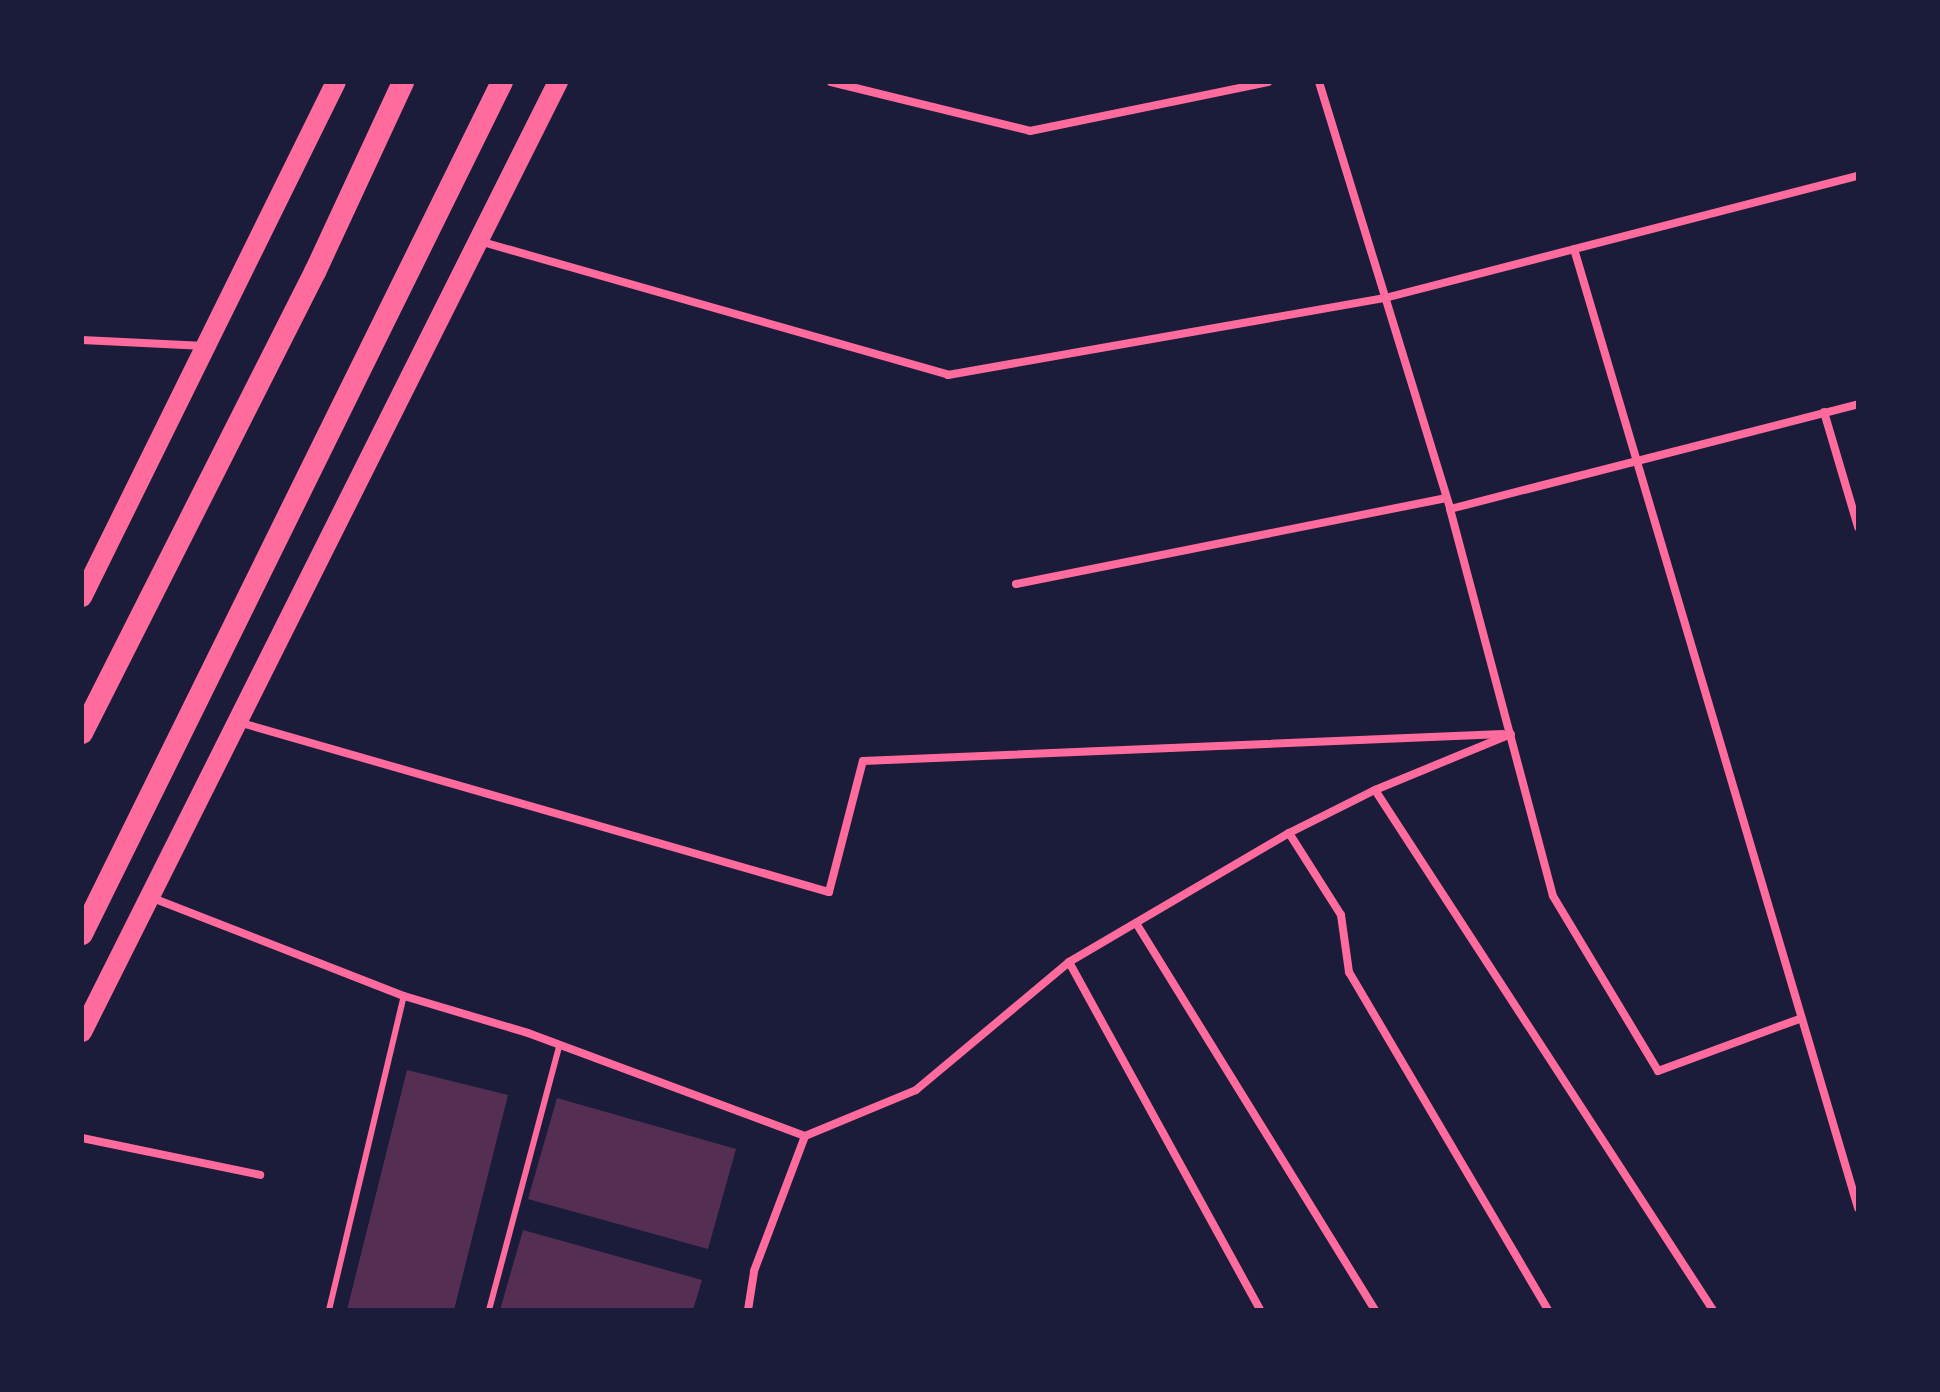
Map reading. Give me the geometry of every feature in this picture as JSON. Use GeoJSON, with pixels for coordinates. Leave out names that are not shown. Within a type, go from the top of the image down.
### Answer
{"type":"FeatureCollection","features":[{"type":"Feature","properties":{"kind":"highway"},"geometry":{"type":"LineString","coordinates":[[82,733],[315,272],[403,82]]}},
{"type":"Feature","properties":{"kind":"highway"},"geometry":{"type":"LineString","coordinates":[[82,934],[502,82]]}},
{"type":"Feature","properties":{"kind":"main road"},"geometry":{"type":"LineString","coordinates":[[82,597],[336,82]]}},
{"type":"Feature","properties":{"kind":"main road"},"geometry":{"type":"LineString","coordinates":[[82,1032],[558,82]]}},
{"type":"Feature","properties":{"kind":"street"},"geometry":{"type":"LineString","coordinates":[[831,82],[1030,131],[1268,82]]}},
{"type":"Feature","properties":{"kind":"street"},"geometry":{"type":"LineString","coordinates":[[1319,82],[1447,498],[1553,896],[1658,1071],[1802,1018]]}},
{"type":"Feature","properties":{"kind":"street"},"geometry":{"type":"LineString","coordinates":[[479,240],[948,375],[1385,298],[1858,176]]}},
{"type":"Feature","properties":{"kind":"street"},"geometry":{"type":"LineString","coordinates":[[1574,249],[1858,1208]]}},
{"type":"Feature","properties":{"kind":"street"},"geometry":{"type":"LineString","coordinates":[[82,340],[206,346]]}},
{"type":"Feature","properties":{"kind":"street"},"geometry":{"type":"LineString","coordinates":[[1450,509],[1637,464],[1858,404]]}},
{"type":"Feature","properties":{"kind":"street"},"geometry":{"type":"LineString","coordinates":[[1824,412],[1858,527]]}},
{"type":"Feature","properties":{"kind":"street"},"geometry":{"type":"LineString","coordinates":[[1016,584],[1447,498]]}},
{"type":"Feature","properties":{"kind":"street"},"geometry":{"type":"LineString","coordinates":[[238,722],[829,892],[863,761],[1511,734]]}},
{"type":"Feature","properties":{"kind":"street"},"geometry":{"type":"LineString","coordinates":[[150,897],[404,996],[528,1033],[805,1136],[916,1090],[1069,962],[1289,833],[1375,790],[1511,734]]}},
{"type":"Feature","properties":{"kind":"street"},"geometry":{"type":"LineString","coordinates":[[1375,790],[1713,1310]]}},
{"type":"Feature","properties":{"kind":"street"},"geometry":{"type":"LineString","coordinates":[[1289,833],[1341,915],[1349,972],[1548,1310]]}},
{"type":"Feature","properties":{"kind":"street"},"geometry":{"type":"LineString","coordinates":[[1136,923],[1375,1310]]}},
{"type":"Feature","properties":{"kind":"street"},"geometry":{"type":"LineString","coordinates":[[1069,962],[1260,1310]]}},
{"type":"Feature","properties":{"kind":"street"},"geometry":{"type":"LineString","coordinates":[[748,1310],[754,1271],[805,1136]]}},
{"type":"Feature","properties":{"kind":"street"},"geometry":{"type":"LineString","coordinates":[[82,1138],[260,1175]]}},
{"type":"Feature","properties":{"kind":"lane"},"geometry":{"type":"LineString","coordinates":[[329,1310],[404,996]]}},
{"type":"Feature","properties":{"kind":"lane"},"geometry":{"type":"LineString","coordinates":[[489,1310],[559,1047]]}},
{"type":"Feature","properties":{"kind":"building"},"geometry":{"type":"Polygon","coordinates":[[[407,1070],[508,1095],[454,1310],[347,1310],[407,1070]]]}},
{"type":"Feature","properties":{"kind":"building"},"geometry":{"type":"Polygon","coordinates":[[[557,1098],[736,1149],[708,1249],[528,1199],[557,1098]]]}},
{"type":"Feature","properties":{"kind":"building"},"geometry":{"type":"Polygon","coordinates":[[[523,1230],[702,1280],[693,1310],[500,1310],[523,1230]]]}}]}
